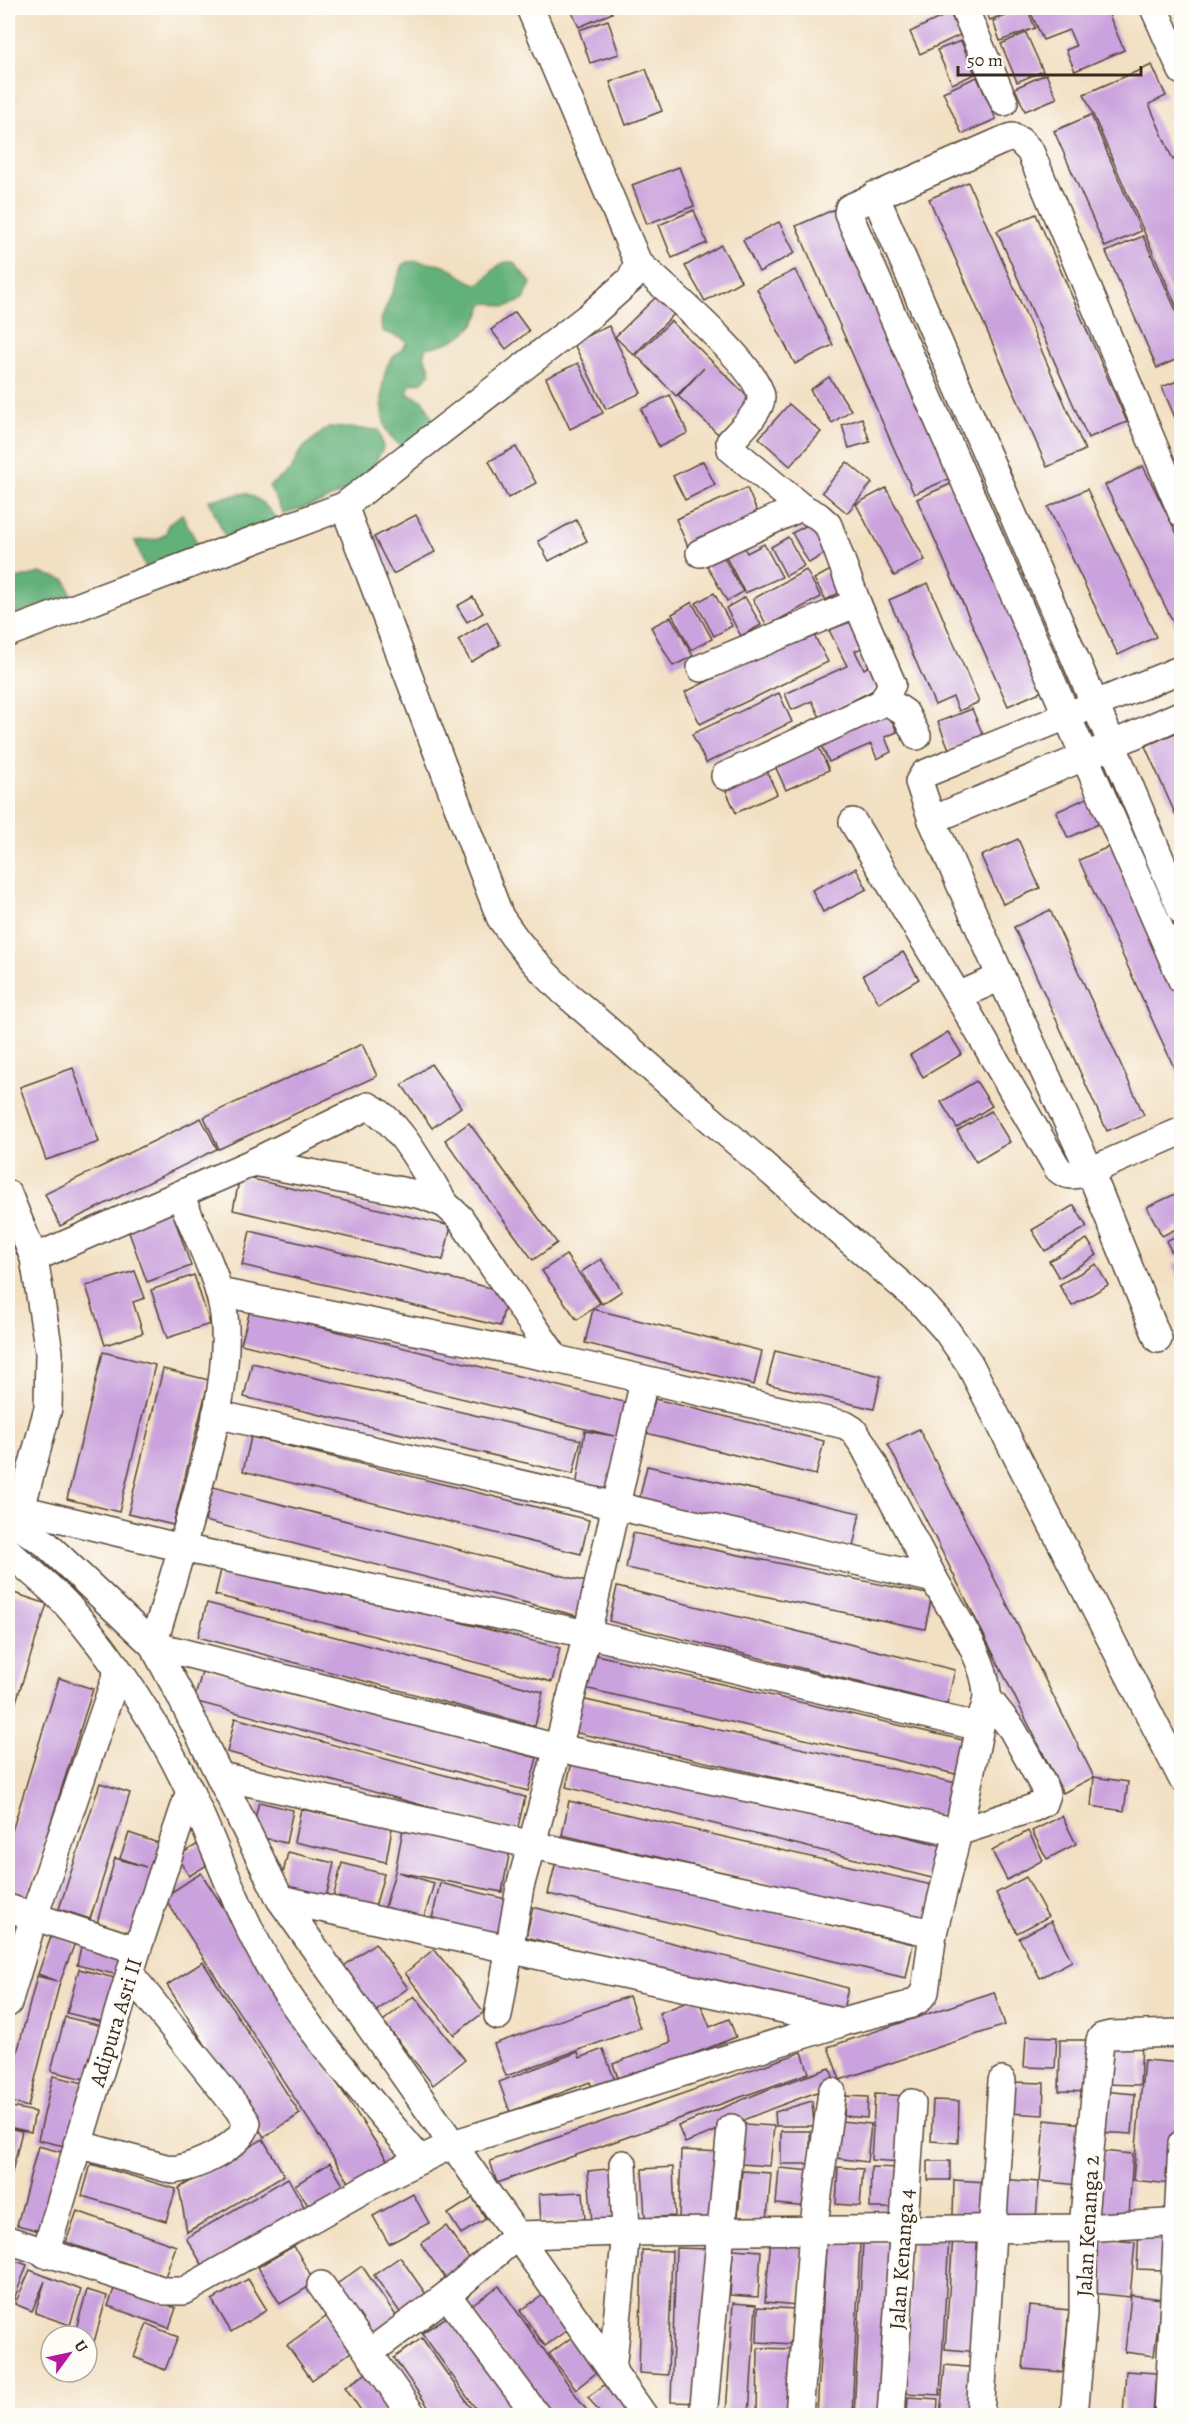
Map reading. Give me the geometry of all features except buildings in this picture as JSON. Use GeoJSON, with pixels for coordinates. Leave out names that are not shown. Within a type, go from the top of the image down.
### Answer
{"type":"FeatureCollection","features":[{"type":"Feature","properties":{"kind":"street"},"geometry":{"type":"LineString","coordinates":[[530,8],[638,263],[740,359],[755,378],[761,398],[760,407],[730,442],[731,449],[801,507],[818,516],[828,525],[857,603],[891,679],[892,684],[886,700],[725,776]]}},
{"type":"Feature","properties":{"kind":"street"},"geometry":{"type":"LineString","coordinates":[[964,8],[1004,102]]}},
{"type":"Feature","properties":{"kind":"street"},"geometry":{"type":"LineString","coordinates":[[1154,8],[1182,71]]}},
{"type":"Feature","properties":{"kind":"street"},"geometry":{"type":"LineString","coordinates":[[1182,513],[1030,151],[1020,141],[1012,137],[849,208],[847,211],[1182,980]]}},
{"type":"Feature","properties":{"kind":"street"},"geometry":{"type":"LineString","coordinates":[[875,195],[1182,911]]}},
{"type":"Feature","properties":{"kind":"street"},"geometry":{"type":"LineString","coordinates":[[8,633],[344,506],[617,293],[631,279],[638,263]]}},
{"type":"Feature","properties":{"kind":"street"},"geometry":{"type":"LineString","coordinates":[[964,482],[993,470]]}},
{"type":"Feature","properties":{"kind":"street"},"geometry":{"type":"LineString","coordinates":[[344,506],[500,917],[513,937],[536,966],[564,992],[921,1302],[946,1330],[969,1363],[1182,1778]]}},
{"type":"Feature","properties":{"kind":"street"},"geometry":{"type":"LineString","coordinates":[[700,552],[801,507]]}},
{"type":"Feature","properties":{"kind":"street"},"geometry":{"type":"LineString","coordinates":[[702,668],[857,603]]}},
{"type":"Feature","properties":{"kind":"street"},"geometry":{"type":"LineString","coordinates":[[1158,1339],[1090,1171],[1000,977],[919,786],[920,777],[924,774],[1182,669]]}},
{"type":"Feature","properties":{"kind":"street"},"geometry":{"type":"LineString","coordinates":[[886,700],[905,713],[917,736]]}},
{"type":"Feature","properties":{"kind":"street"},"geometry":{"type":"LineString","coordinates":[[932,820],[1182,714]]}},
{"type":"Feature","properties":{"kind":"street"},"geometry":{"type":"LineString","coordinates":[[853,822],[958,996],[1058,1169],[1072,1176],[1090,1171],[1182,1131]]}},
{"type":"Feature","properties":{"kind":"street"},"geometry":{"type":"LineString","coordinates":[[958,996],[1000,977]]}},
{"type":"Feature","properties":{"kind":"street"},"geometry":{"type":"LineString","coordinates":[[34,1258],[254,1162],[368,1106],[380,1112],[397,1130],[445,1204],[469,1230],[556,1359]]}},
{"type":"Feature","properties":{"kind":"street"},"geometry":{"type":"LineString","coordinates":[[254,1162],[422,1195],[445,1204]]}},
{"type":"Feature","properties":{"kind":"street"},"geometry":{"type":"LineString","coordinates":[[8,1194],[34,1258],[49,1352],[48,1408],[13,1534]]}},
{"type":"Feature","properties":{"kind":"street"},"geometry":{"type":"LineString","coordinates":[[153,1645],[182,1548],[216,1414],[226,1346],[224,1313],[219,1292],[180,1195]]}},
{"type":"Feature","properties":{"kind":"street"},"geometry":{"type":"LineString","coordinates":[[8,2240],[45,2254],[165,2291],[184,2291],[453,2144],[842,2022],[909,2005],[925,1992],[933,1933],[958,1832],[987,1697],[985,1678],[975,1653],[933,1579],[864,1446],[853,1430],[838,1422],[644,1381],[556,1359],[219,1292]]}},
{"type":"Feature","properties":{"kind":"street"},"geometry":{"type":"LineString","coordinates":[[498,2016],[520,1887],[586,1634],[644,1381]]}},
{"type":"Feature","properties":{"kind":"street"},"geometry":{"type":"LineString","coordinates":[[216,1414],[933,1579]]}},
{"type":"Feature","properties":{"kind":"street"},"geometry":{"type":"LineString","coordinates":[[13,1534],[182,1548],[586,1634],[980,1728]]}},
{"type":"Feature","properties":{"kind":"street"},"geometry":{"type":"LineString","coordinates":[[13,1534],[45,1543],[153,1645],[280,1899],[644,2415]]}},
{"type":"Feature","properties":{"kind":"street"},"geometry":{"type":"LineString","coordinates":[[13,1534],[118,1671],[155,1728],[190,1791],[248,1924],[273,1973],[313,2029],[420,2160]]}},
{"type":"Feature","properties":{"kind":"street"},"geometry":{"type":"LineString","coordinates":[[153,1645],[558,1748],[958,1832],[1033,1809],[1042,1803],[1046,1794],[1012,1729],[987,1697]]}},
{"type":"Feature","properties":{"kind":"street"},"geometry":{"type":"LineString","coordinates":[[8,2003],[34,1916],[118,1671]]}},
{"type":"Feature","properties":{"kind":"street"},"geometry":{"type":"LineString","coordinates":[[220,1776],[933,1933]]}},
{"type":"Feature","properties":{"kind":"street","name":"Adipura Asri II"},"geometry":{"type":"LineString","coordinates":[[45,2254],[133,1962],[190,1791]]}},
{"type":"Feature","properties":{"kind":"street"},"geometry":{"type":"LineString","coordinates":[[280,1899],[509,1951],[842,2022]]}},
{"type":"Feature","properties":{"kind":"street"},"geometry":{"type":"LineString","coordinates":[[8,1908],[34,1916],[133,1962],[247,2122],[239,2136],[223,2150],[188,2168],[173,2170],[77,2144]]}},
{"type":"Feature","properties":{"kind":"street","name":"Jalan Kenanga 2"},"geometry":{"type":"LineString","coordinates":[[1074,2415],[1083,2314],[1083,2228],[1100,2040],[1110,2035],[1182,2033]]}},
{"type":"Feature","properties":{"kind":"street"},"geometry":{"type":"LineString","coordinates":[[980,2415],[1002,2081]]}},
{"type":"Feature","properties":{"kind":"street"},"geometry":{"type":"LineString","coordinates":[[799,2415],[813,2230],[832,2092]]}},
{"type":"Feature","properties":{"kind":"street","name":"Jalan Kenanga 4"},"geometry":{"type":"LineString","coordinates":[[891,2415],[912,2103]]}},
{"type":"Feature","properties":{"kind":"street"},"geometry":{"type":"LineString","coordinates":[[703,2415],[731,2128]]}},
{"type":"Feature","properties":{"kind":"street"},"geometry":{"type":"LineString","coordinates":[[1168,2415],[1180,2222],[1182,2144]]}},
{"type":"Feature","properties":{"kind":"street"},"geometry":{"type":"LineString","coordinates":[[612,2371],[626,2232],[623,2164]]}},
{"type":"Feature","properties":{"kind":"street"},"geometry":{"type":"LineString","coordinates":[[369,2353],[447,2295],[518,2235],[903,2229],[992,2230],[1083,2228],[1180,2222]]}},
{"type":"Feature","properties":{"kind":"street"},"geometry":{"type":"LineString","coordinates":[[321,2285],[413,2415]]}},
{"type":"Feature","properties":{"kind":"street"},"geometry":{"type":"LineString","coordinates":[[447,2295],[537,2415]]}},
{"type":"Feature","properties":{"kind":"green space"},"geometry":{"type":"Polygon","coordinates":[[[418,261],[447,267],[478,284],[497,266],[513,262],[531,283],[524,300],[505,307],[491,303],[483,304],[475,322],[462,335],[445,344],[425,348],[424,357],[429,365],[430,373],[422,382],[410,384],[407,393],[424,401],[433,420],[421,439],[401,447],[386,429],[382,396],[388,364],[407,343],[403,339],[382,331],[381,320],[403,265],[418,261]]]}},
{"type":"Feature","properties":{"kind":"green space"},"geometry":{"type":"Polygon","coordinates":[[[329,427],[379,430],[383,448],[372,468],[349,489],[322,502],[284,514],[269,486],[291,471],[298,455],[307,444],[329,427]]]}},
{"type":"Feature","properties":{"kind":"green space"},"geometry":{"type":"Polygon","coordinates":[[[246,493],[262,502],[278,520],[227,541],[209,500],[246,493]]]}},
{"type":"Feature","properties":{"kind":"green space"},"geometry":{"type":"Polygon","coordinates":[[[182,514],[201,551],[147,571],[135,541],[158,539],[166,534],[168,525],[182,514]]]}},
{"type":"Feature","properties":{"kind":"green space"},"geometry":{"type":"Polygon","coordinates":[[[40,573],[66,580],[71,595],[8,617],[8,581],[40,573]]]}}]}
